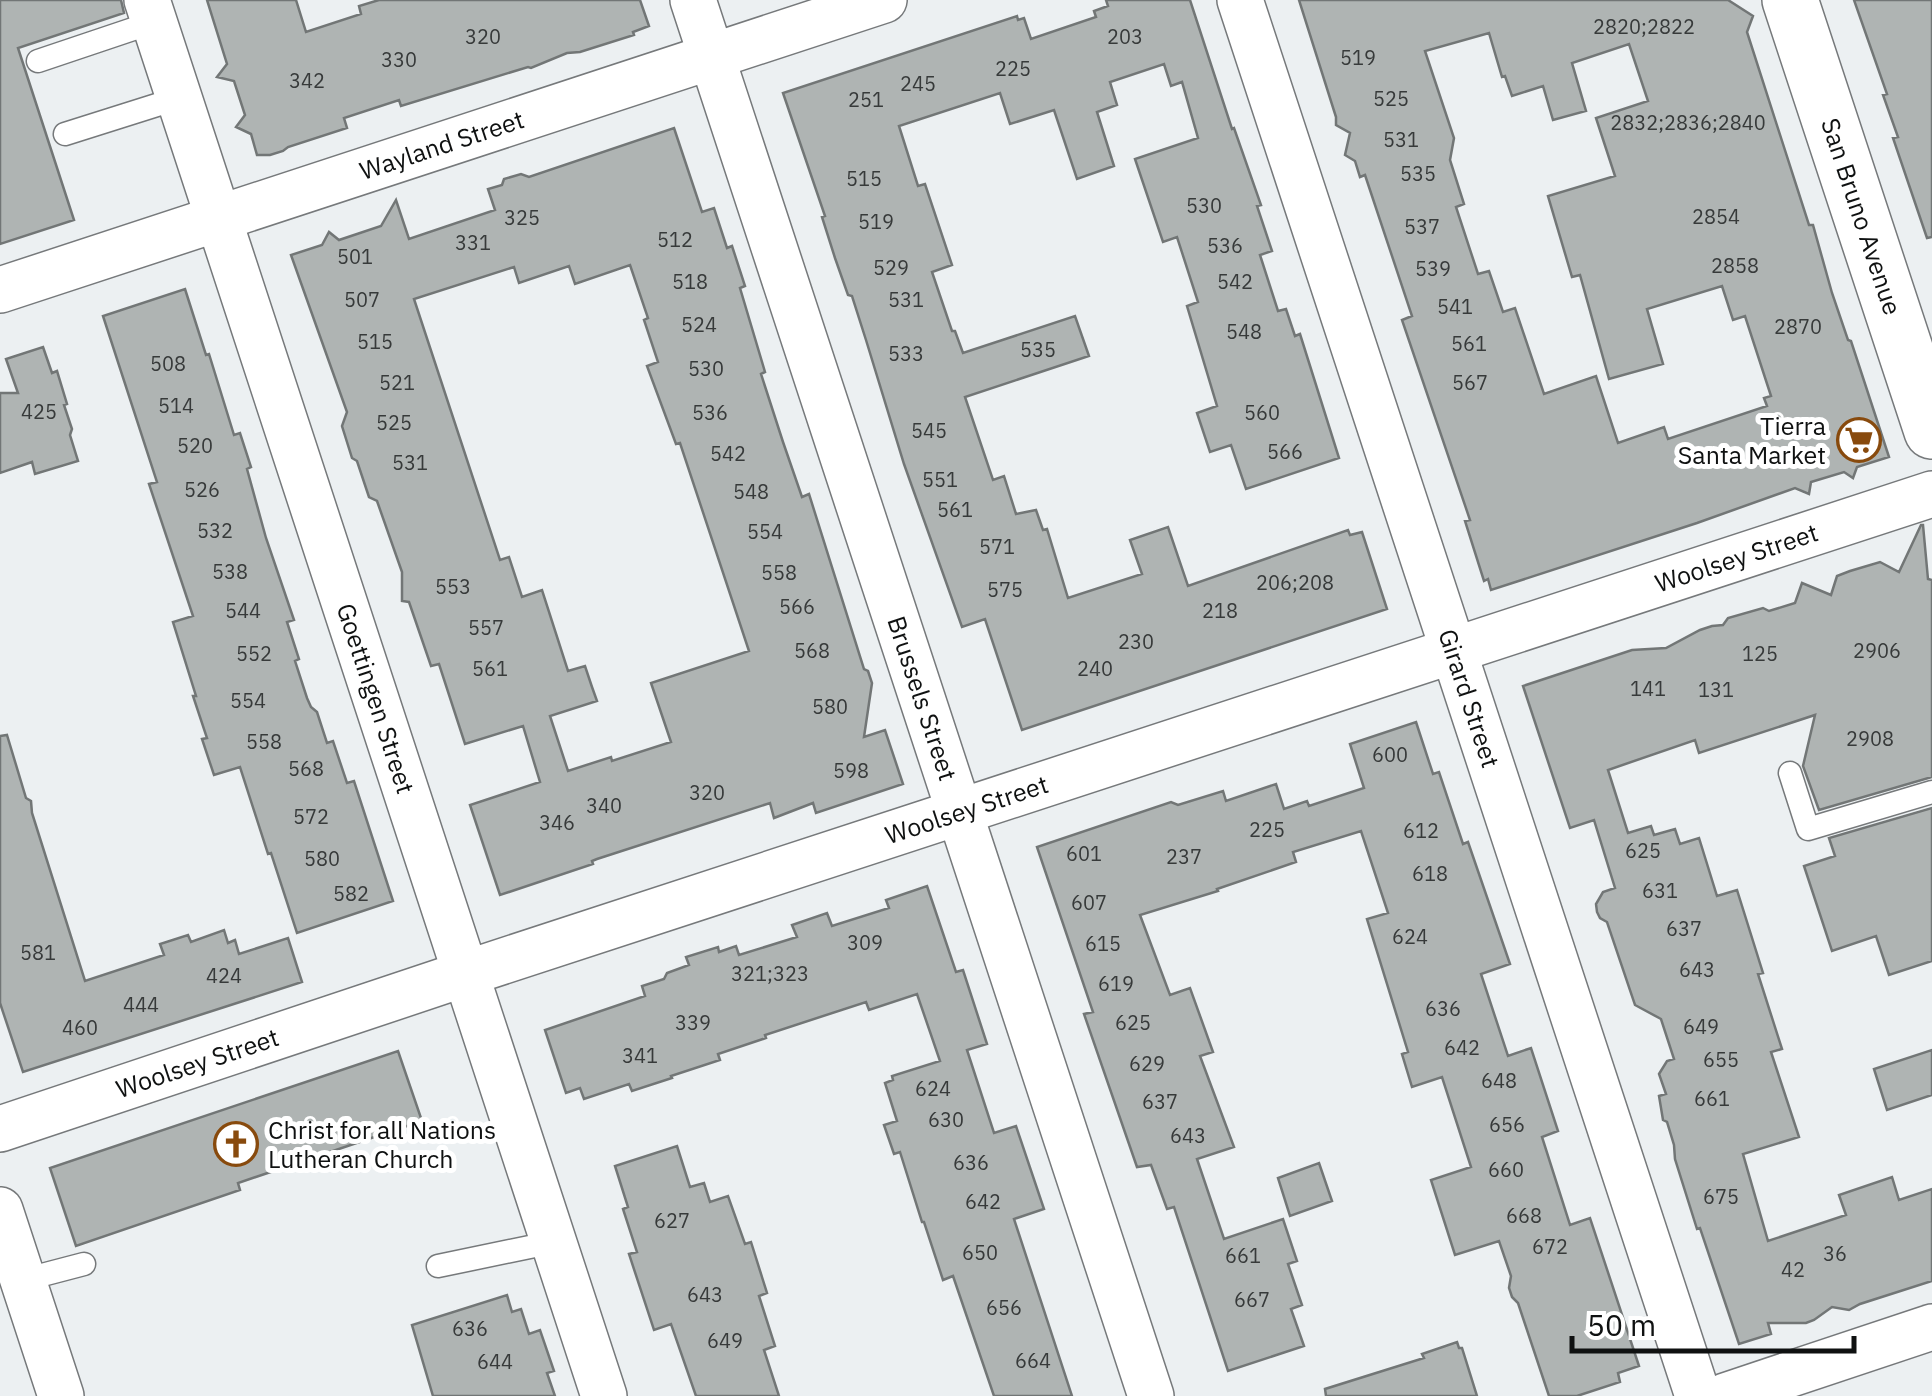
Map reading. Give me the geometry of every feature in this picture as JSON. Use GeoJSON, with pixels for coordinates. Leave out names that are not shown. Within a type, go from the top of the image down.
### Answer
{"type":"FeatureCollection","features":[{"type":"Feature","properties":{"kind":"main road","name":"San Bruno Avenue"},"geometry":{"type":"LineString","coordinates":[[1790,0],[1932,431]]}},
{"type":"Feature","properties":{"kind":"street","name":"Brussels Street"},"geometry":{"type":"LineString","coordinates":[[693,0],[1152,1396]]}},
{"type":"Feature","properties":{"kind":"street","name":"Wayland Street"},"geometry":{"type":"LineString","coordinates":[[0,290],[884,0]]}},
{"type":"Feature","properties":{"kind":"street","name":"Girard Street"},"geometry":{"type":"LineString","coordinates":[[1240,0],[1698,1396]]}},
{"type":"Feature","properties":{"kind":"street","name":"Goettingen Street"},"geometry":{"type":"LineString","coordinates":[[150,11],[604,1396]]}},
{"type":"Feature","properties":{"kind":"street","name":"Woolsey Street"},"geometry":{"type":"LineString","coordinates":[[0,1129],[467,972],[1932,494]]}},
{"type":"Feature","properties":{"kind":"street"},"geometry":{"type":"LineString","coordinates":[[0,1210],[62,1396]]}},
{"type":"Feature","properties":{"kind":"street"},"geometry":{"type":"LineString","coordinates":[[1725,1396],[1932,1327]]}},
{"type":"Feature","properties":{"kind":"lane"},"geometry":{"type":"LineString","coordinates":[[38,61],[150,11]]}},
{"type":"Feature","properties":{"kind":"lane"},"geometry":{"type":"LineString","coordinates":[[65,134],[179,98]]}},
{"type":"Feature","properties":{"kind":"lane"},"geometry":{"type":"LineString","coordinates":[[1790,773],[1808,828],[1932,792]]}},
{"type":"Feature","properties":{"kind":"lane"},"geometry":{"type":"LineString","coordinates":[[438,1266],[554,1242]]}},
{"type":"Feature","properties":{"kind":"lane"},"geometry":{"type":"LineString","coordinates":[[23,1280],[84,1264]]}},
{"type":"Feature","properties":{"kind":"building"},"geometry":{"type":"Polygon","coordinates":[[[0,0],[121,0],[124,13],[18,48],[74,220],[0,244],[0,0]]]}},
{"type":"Feature","properties":{"kind":"building"},"geometry":{"type":"Polygon","coordinates":[[[207,0],[296,0],[306,32],[361,14],[359,6],[379,0],[640,0],[649,26],[633,32],[634,35],[567,53],[531,68],[401,106],[399,100],[344,118],[347,128],[270,155],[257,155],[251,134],[236,127],[245,115],[234,81],[217,77],[227,64],[207,0]]]}},
{"type":"Feature","properties":{"kind":"building"},"geometry":{"type":"Polygon","coordinates":[[[1106,0],[1190,0],[1261,205],[1257,206],[1272,251],[1260,255],[1278,311],[1286,309],[1295,336],[1300,334],[1339,458],[1246,489],[1231,445],[1210,452],[1197,413],[1217,406],[1187,306],[1198,302],[1177,237],[1163,242],[1135,159],[1198,138],[1182,82],[1171,86],[1164,64],[1110,82],[1117,105],[1097,112],[1114,166],[1077,179],[1054,110],[1010,124],[1000,93],[899,126],[918,186],[925,184],[952,265],[932,272],[963,353],[1075,316],[1089,356],[965,397],[993,480],[1004,476],[1016,514],[1036,510],[1043,530],[1047,529],[1068,598],[1142,574],[1130,540],[1168,527],[1188,586],[1348,530],[1350,535],[1362,532],[1387,609],[1022,730],[985,619],[962,627],[904,464],[783,93],[1017,16],[1018,20],[1024,18],[1031,39],[1096,17],[1094,11],[1108,6],[1106,0]]]}},
{"type":"Feature","properties":{"kind":"building"},"geometry":{"type":"Polygon","coordinates":[[[1299,0],[1728,0],[1753,16],[1747,32],[1889,457],[1857,467],[1853,478],[1844,472],[1811,482],[1809,494],[1795,488],[1491,590],[1488,579],[1484,581],[1465,521],[1470,520],[1402,320],[1412,316],[1365,175],[1360,177],[1355,161],[1345,155],[1350,133],[1336,125],[1299,0]],[[1489,33],[1425,51],[1454,138],[1450,160],[1464,204],[1456,207],[1478,274],[1489,271],[1503,312],[1515,308],[1544,394],[1596,376],[1618,443],[1664,427],[1668,439],[1767,406],[1764,398],[1771,396],[1745,316],[1733,320],[1722,286],[1647,309],[1663,364],[1609,379],[1580,275],[1572,277],[1548,196],[1615,176],[1596,118],[1648,101],[1629,44],[1572,63],[1586,111],[1553,120],[1543,86],[1512,96],[1505,76],[1502,77],[1489,33]]]}},
{"type":"Feature","properties":{"kind":"building"},"geometry":{"type":"Polygon","coordinates":[[[1854,0],[1932,0],[1932,237],[1927,238],[1893,138],[1898,137],[1883,95],[1887,94],[1854,0]]]}},
{"type":"Feature","properties":{"kind":"building"},"geometry":{"type":"Polygon","coordinates":[[[674,128],[702,212],[714,208],[727,248],[732,246],[765,372],[761,374],[802,497],[809,494],[864,669],[872,683],[864,737],[885,730],[903,784],[816,813],[813,803],[774,818],[770,803],[500,895],[470,805],[540,782],[523,726],[465,744],[439,664],[431,666],[409,602],[402,601],[402,572],[377,501],[369,497],[357,461],[352,458],[342,426],[347,412],[291,255],[322,245],[329,232],[339,240],[381,226],[396,200],[409,239],[495,210],[488,189],[521,174],[529,177],[674,128]],[[630,265],[575,284],[569,266],[519,283],[514,267],[414,299],[500,560],[509,557],[522,597],[542,590],[568,671],[585,666],[597,701],[550,716],[568,771],[671,742],[651,683],[749,651],[680,443],[676,444],[647,366],[658,362],[644,320],[648,318],[630,265]]]}},
{"type":"Feature","properties":{"kind":"building"},"geometry":{"type":"Polygon","coordinates":[[[185,289],[234,435],[240,433],[251,467],[247,469],[266,538],[294,620],[287,622],[307,698],[317,712],[327,743],[333,741],[347,783],[354,781],[393,901],[297,933],[240,767],[214,775],[202,739],[207,738],[173,622],[193,616],[149,484],[157,482],[103,316],[185,289]]]}},
{"type":"Feature","properties":{"kind":"building"},"geometry":{"type":"Polygon","coordinates":[[[43,347],[52,373],[57,371],[78,461],[35,474],[32,462],[0,473],[0,393],[18,393],[6,359],[43,347]]]}},
{"type":"Feature","properties":{"kind":"building"},"geometry":{"type":"Polygon","coordinates":[[[1921,525],[1928,579],[1932,580],[1932,777],[1819,810],[1803,766],[1815,715],[1699,753],[1695,740],[1608,770],[1628,833],[1651,826],[1654,835],[1675,829],[1680,844],[1699,838],[1717,896],[1737,890],[1782,1049],[1771,1052],[1799,1137],[1743,1154],[1768,1241],[1846,1215],[1839,1195],[1892,1177],[1899,1200],[1932,1189],[1932,1281],[1849,1310],[1832,1307],[1806,1323],[1768,1323],[1771,1334],[1739,1344],[1700,1228],[1697,1229],[1667,1122],[1663,1120],[1659,1096],[1666,1094],[1659,1074],[1667,1061],[1674,1059],[1661,1019],[1635,1005],[1607,922],[1597,912],[1596,904],[1603,892],[1615,888],[1594,820],[1570,828],[1523,686],[1632,650],[1666,648],[1700,630],[1723,625],[1728,618],[1795,603],[1802,583],[1831,595],[1837,576],[1850,571],[1880,562],[1899,572],[1921,525]]]}},
{"type":"Feature","properties":{"kind":"building"},"geometry":{"type":"Polygon","coordinates":[[[1416,722],[1433,774],[1439,772],[1463,844],[1468,842],[1510,964],[1481,974],[1508,1056],[1531,1048],[1558,1131],[1542,1137],[1570,1225],[1590,1218],[1639,1366],[1618,1373],[1620,1382],[1577,1396],[1549,1396],[1518,1303],[1509,1288],[1511,1276],[1499,1241],[1455,1255],[1431,1180],[1471,1167],[1442,1077],[1412,1087],[1402,1054],[1408,1052],[1367,919],[1388,913],[1361,831],[1293,852],[1296,862],[1140,915],[1170,995],[1190,988],[1213,1052],[1200,1056],[1234,1147],[1197,1159],[1224,1239],[1283,1219],[1297,1261],[1288,1264],[1302,1305],[1291,1309],[1304,1346],[1228,1371],[1174,1207],[1167,1209],[1151,1165],[1137,1167],[1084,1014],[1093,1012],[1037,847],[1171,802],[1178,805],[1223,791],[1226,801],[1276,784],[1284,809],[1307,801],[1309,806],[1364,788],[1350,744],[1416,722]]]}},
{"type":"Feature","properties":{"kind":"building"},"geometry":{"type":"Polygon","coordinates":[[[7,735],[85,981],[164,955],[160,944],[188,935],[191,942],[224,930],[228,943],[235,940],[239,954],[288,938],[302,982],[23,1072],[0,1003],[0,736],[7,735]]]}},
{"type":"Feature","properties":{"kind":"building"},"geometry":{"type":"Polygon","coordinates":[[[1932,808],[1932,961],[1889,975],[1876,936],[1832,951],[1804,866],[1835,856],[1829,838],[1932,808]]]}},
{"type":"Feature","properties":{"kind":"building"},"geometry":{"type":"Polygon","coordinates":[[[927,886],[956,972],[963,970],[987,1044],[967,1050],[994,1133],[1016,1126],[1044,1209],[1014,1219],[1072,1396],[994,1396],[953,1276],[943,1280],[900,1152],[894,1154],[884,1125],[897,1121],[885,1083],[893,1080],[892,1076],[940,1061],[917,994],[869,1010],[866,1002],[765,1035],[766,1038],[718,1054],[720,1060],[672,1078],[632,1091],[629,1084],[584,1099],[580,1088],[566,1093],[545,1030],[645,996],[642,986],[689,965],[686,957],[736,946],[739,955],[797,937],[792,925],[827,913],[832,926],[889,908],[886,900],[927,886]]]}},
{"type":"Feature","properties":{"kind":"building"},"geometry":{"type":"Polygon","coordinates":[[[1932,1050],[1932,1095],[1887,1110],[1874,1069],[1932,1050]]]}},
{"type":"Feature","properties":{"kind":"building","name":"Christ for all Nations Lutheran Church"},"geometry":{"type":"Polygon","coordinates":[[[398,1051],[422,1121],[238,1183],[240,1190],[76,1246],[50,1168],[398,1051]]]}},
{"type":"Feature","properties":{"kind":"building"},"geometry":{"type":"Polygon","coordinates":[[[677,1146],[690,1187],[704,1183],[710,1202],[728,1196],[745,1244],[751,1242],[767,1293],[759,1296],[775,1346],[764,1350],[779,1396],[696,1396],[671,1324],[654,1330],[629,1254],[637,1252],[615,1166],[677,1146]]]}},
{"type":"Feature","properties":{"kind":"building"},"geometry":{"type":"Polygon","coordinates":[[[1319,1163],[1332,1201],[1290,1216],[1278,1178],[1319,1163]]]}},
{"type":"Feature","properties":{"kind":"building"},"geometry":{"type":"Polygon","coordinates":[[[507,1295],[512,1312],[521,1309],[529,1334],[540,1330],[554,1371],[547,1373],[555,1396],[433,1396],[412,1325],[507,1295]]]}},
{"type":"Feature","properties":{"kind":"building"},"geometry":{"type":"Polygon","coordinates":[[[1457,1342],[1477,1396],[1326,1396],[1325,1389],[1424,1358],[1422,1354],[1457,1342]]]}},
{"type":"Feature","properties":{"kind":"place","name":"Tierra Santa Market"},"geometry":{"type":"Point","coordinates":[1859,440]}},
{"type":"Feature","properties":{"kind":"place","name":"Christ for all Nations Lutheran Church"},"geometry":{"type":"Point","coordinates":[236,1144]}}]}
